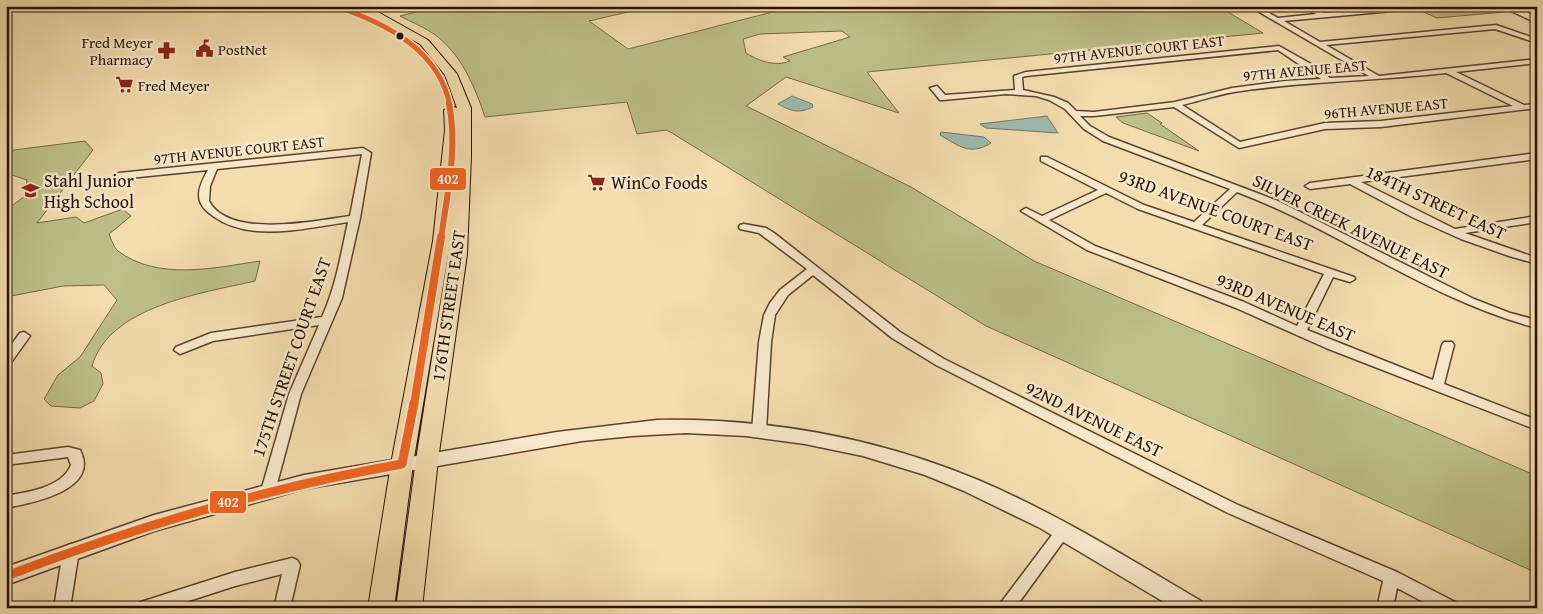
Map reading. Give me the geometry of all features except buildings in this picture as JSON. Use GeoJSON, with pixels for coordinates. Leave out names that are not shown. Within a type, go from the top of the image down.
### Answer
{"type":"FeatureCollection","features":[{"type":"Feature","properties":{"kind":"main road","name":"176TH STREET EAST"},"geometry":{"type":"LineString","coordinates":[[339,8],[367,18],[407,41],[424,57],[443,84],[452,111],[442,241],[402,464],[381,608]]}},
{"type":"Feature","properties":{"kind":"main road","name":"176TH STREET EAST"},"geometry":{"type":"LineString","coordinates":[[339,8],[374,14],[406,30],[424,42],[451,74],[464,108],[465,126],[458,254],[427,460],[409,608]]}},
{"type":"Feature","properties":{"kind":"main road"},"geometry":{"type":"LineString","coordinates":[[367,18],[406,30]]}},
{"type":"Feature","properties":{"kind":"street"},"geometry":{"type":"LineString","coordinates":[[1252,6],[1378,78]]}},
{"type":"Feature","properties":{"kind":"street"},"geometry":{"type":"LineString","coordinates":[[1305,6],[1322,15]]}},
{"type":"Feature","properties":{"kind":"street"},"geometry":{"type":"LineString","coordinates":[[1504,6],[1537,20]]}},
{"type":"Feature","properties":{"kind":"street"},"geometry":{"type":"LineString","coordinates":[[1276,20],[1382,8],[1403,8]]}},
{"type":"Feature","properties":{"kind":"street"},"geometry":{"type":"LineString","coordinates":[[1319,44],[1496,27],[1537,41]]}},
{"type":"Feature","properties":{"kind":"street","name":"97TH AVENUE COURT EAST"},"geometry":{"type":"LineString","coordinates":[[1020,92],[1018,76],[1026,74],[1279,48],[1316,70],[1327,80]]}},
{"type":"Feature","properties":{"kind":"street","name":"97TH AVENUE EAST"},"geometry":{"type":"LineString","coordinates":[[1076,113],[1094,114],[1176,104],[1257,86],[1449,72],[1537,61]]}},
{"type":"Feature","properties":{"kind":"street"},"geometry":{"type":"LineString","coordinates":[[1449,72],[1520,108]]}},
{"type":"Feature","properties":{"kind":"street","name":"SILVER CREEK AVENUE EAST"},"geometry":{"type":"LineString","coordinates":[[934,88],[943,98],[1020,92],[1048,98],[1064,104],[1076,113],[1087,128],[1106,139],[1275,203],[1470,302],[1506,316],[1537,324]]}},
{"type":"Feature","properties":{"kind":"street","name":"96TH AVENUE EAST"},"geometry":{"type":"LineString","coordinates":[[1176,104],[1239,145],[1325,126],[1381,124],[1537,106]]}},
{"type":"Feature","properties":{"kind":"street","name":"97TH AVENUE COURT EAST"},"geometry":{"type":"LineString","coordinates":[[119,176],[363,151]]}},
{"type":"Feature","properties":{"kind":"street","name":"175TH STREET COURT EAST"},"geometry":{"type":"LineString","coordinates":[[268,491],[286,419],[343,273],[368,156],[363,151]]}},
{"type":"Feature","properties":{"kind":"street"},"geometry":{"type":"LineString","coordinates":[[1310,186],[1537,156]]}},
{"type":"Feature","properties":{"kind":"street","name":"93RD AVENUE COURT EAST"},"geometry":{"type":"LineString","coordinates":[[1044,159],[1141,207],[1350,279]]}},
{"type":"Feature","properties":{"kind":"street"},"geometry":{"type":"LineString","coordinates":[[214,166],[205,185],[204,199],[206,206],[216,216],[244,226],[273,228],[355,218]]}},
{"type":"Feature","properties":{"kind":"street","name":"184TH STREET EAST"},"geometry":{"type":"LineString","coordinates":[[1350,180],[1455,232],[1497,250],[1537,261]]}},
{"type":"Feature","properties":{"kind":"street"},"geometry":{"type":"LineString","coordinates":[[1196,225],[1235,189]]}},
{"type":"Feature","properties":{"kind":"street"},"geometry":{"type":"LineString","coordinates":[[1042,220],[1105,190]]}},
{"type":"Feature","properties":{"kind":"street","name":"93RD AVENUE EAST"},"geometry":{"type":"LineString","coordinates":[[1026,211],[1091,248],[1240,305],[1300,332],[1537,425]]}},
{"type":"Feature","properties":{"kind":"street"},"geometry":{"type":"LineString","coordinates":[[1455,232],[1537,219]]}},
{"type":"Feature","properties":{"kind":"street","name":"92ND AVENUE EAST"},"geometry":{"type":"LineString","coordinates":[[744,227],[762,230],[770,235],[896,335],[940,362],[1232,509],[1392,577],[1451,608]]}},
{"type":"Feature","properties":{"kind":"street"},"geometry":{"type":"LineString","coordinates":[[759,431],[765,330],[771,309],[786,289],[813,270]]}},
{"type":"Feature","properties":{"kind":"street"},"geometry":{"type":"LineString","coordinates":[[1300,332],[1330,273]]}},
{"type":"Feature","properties":{"kind":"street"},"geometry":{"type":"LineString","coordinates":[[180,350],[211,337],[326,320]]}},
{"type":"Feature","properties":{"kind":"street"},"geometry":{"type":"LineString","coordinates":[[6,361],[24,336]]}},
{"type":"Feature","properties":{"kind":"street"},"geometry":{"type":"LineString","coordinates":[[1438,385],[1448,345]]}},
{"type":"Feature","properties":{"kind":"street"},"geometry":{"type":"LineString","coordinates":[[6,576],[71,551],[184,514],[268,491],[402,464],[610,431],[660,427],[759,431],[827,441],[891,457],[976,488],[1063,531],[1193,608]]}},
{"type":"Feature","properties":{"kind":"street"},"geometry":{"type":"LineString","coordinates":[[6,460],[35,454],[68,452],[75,454],[77,458],[76,471],[58,488],[44,495],[6,502]]}},
{"type":"Feature","properties":{"kind":"street"},"geometry":{"type":"LineString","coordinates":[[1006,608],[1063,531]]}},
{"type":"Feature","properties":{"kind":"street"},"geometry":{"type":"LineString","coordinates":[[62,608],[71,551]]}},
{"type":"Feature","properties":{"kind":"street"},"geometry":{"type":"LineString","coordinates":[[144,608],[235,579],[292,565],[282,608]]}},
{"type":"Feature","properties":{"kind":"street"},"geometry":{"type":"LineString","coordinates":[[1385,608],[1392,577]]}},
{"type":"Feature","properties":{"kind":"green space"},"geometry":{"type":"Polygon","coordinates":[[[440,6],[654,6],[589,21],[628,49],[796,6],[1218,6],[1263,33],[867,72],[899,113],[786,77],[746,106],[911,187],[1034,261],[1537,476],[1537,573],[986,326],[672,133],[666,130],[637,134],[627,102],[485,117],[466,71],[452,51],[434,34],[400,16],[440,6]],[[842,31],[760,34],[743,39],[746,53],[762,61],[784,63],[790,61],[783,57],[850,37],[842,31]]]}},
{"type":"Feature","properties":{"kind":"green space"},"geometry":{"type":"Polygon","coordinates":[[[1410,6],[1490,6],[1504,12],[1437,18],[1410,6]]]}},
{"type":"Feature","properties":{"kind":"green space"},"geometry":{"type":"Polygon","coordinates":[[[1147,113],[1199,151],[1123,123],[1116,117],[1147,113]]]}},
{"type":"Feature","properties":{"kind":"green space"},"geometry":{"type":"Polygon","coordinates":[[[85,141],[93,150],[37,223],[76,217],[84,223],[123,209],[131,216],[109,234],[117,250],[134,260],[151,266],[187,270],[224,267],[260,261],[255,281],[185,297],[137,316],[117,329],[102,346],[92,366],[101,373],[103,384],[94,401],[80,408],[51,406],[44,399],[58,375],[80,357],[117,300],[104,285],[63,286],[6,297],[6,210],[25,196],[27,180],[6,173],[6,151],[85,141]]]}},
{"type":"Feature","properties":{"kind":"water"},"geometry":{"type":"Polygon","coordinates":[[[792,96],[812,104],[813,107],[795,111],[778,104],[792,96]]]}},
{"type":"Feature","properties":{"kind":"water"},"geometry":{"type":"Polygon","coordinates":[[[1047,116],[1058,133],[986,128],[980,124],[1047,116]]]}},
{"type":"Feature","properties":{"kind":"water"},"geometry":{"type":"Polygon","coordinates":[[[941,132],[984,137],[991,143],[977,149],[965,148],[940,135],[941,132]]]}},
{"type":"Feature","properties":{"kind":"transit line","name":"402"},"geometry":{"type":"LineString","coordinates":[[6,576],[103,540],[201,510],[300,484],[402,464],[422,362],[438,260],[451,152],[451,112],[444,86],[436,71],[413,45],[384,26],[335,6]]}},
{"type":"Feature","properties":{"kind":"place","name":"PostNet"},"geometry":{"type":"Point","coordinates":[204,49]}},
{"type":"Feature","properties":{"kind":"place","name":"Fred Meyer Pharmacy"},"geometry":{"type":"Point","coordinates":[167,51]}},
{"type":"Feature","properties":{"kind":"place","name":"Fred Meyer"},"geometry":{"type":"Point","coordinates":[124,85]}},
{"type":"Feature","properties":{"kind":"place","name":"WinCo Foods"},"geometry":{"type":"Point","coordinates":[597,182]}},
{"type":"Feature","properties":{"kind":"place","name":"Stahl Junior High School"},"geometry":{"type":"Point","coordinates":[30,190]}}]}
